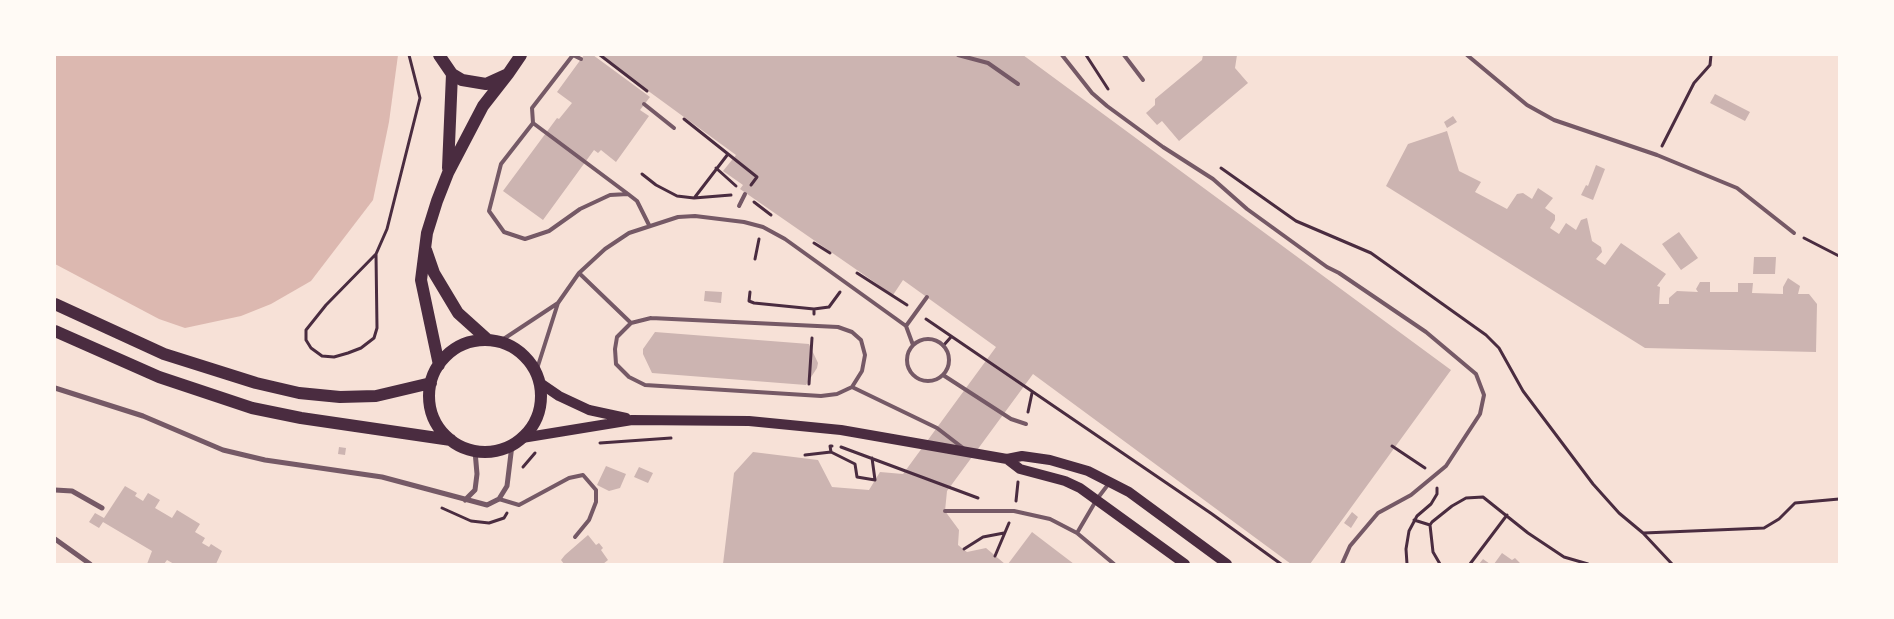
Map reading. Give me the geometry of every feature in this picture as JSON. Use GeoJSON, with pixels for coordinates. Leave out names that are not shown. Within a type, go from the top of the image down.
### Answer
{"type":"FeatureCollection","features":[{"type":"Feature","properties":{"kind":"main road"},"geometry":{"type":"LineString","coordinates":[[439,55],[452,74],[474,84],[486,84],[508,74]]}},
{"type":"Feature","properties":{"kind":"main road"},"geometry":{"type":"LineString","coordinates":[[439,365],[420,280],[425,247],[437,201],[448,173],[484,106],[521,55]]}},
{"type":"Feature","properties":{"kind":"main road"},"geometry":{"type":"LineString","coordinates":[[448,173],[451,140],[450,86],[452,74]]}},
{"type":"Feature","properties":{"kind":"main road"},"geometry":{"type":"LineString","coordinates":[[425,247],[434,273],[458,313],[494,341],[521,353],[538,378],[559,396],[589,410],[632,420]]}},
{"type":"Feature","properties":{"kind":"main road"},"geometry":{"type":"LineString","coordinates":[[55,304],[164,354],[256,383],[299,393],[340,397],[376,396],[431,383]]}},
{"type":"Feature","properties":{"kind":"main road"},"geometry":{"type":"LineString","coordinates":[[55,331],[159,378],[252,408],[301,418],[451,440],[475,451],[494,451],[517,442],[632,420],[758,422],[841,430],[1007,459],[1022,456],[1050,460],[1088,471],[1129,492],[1226,564]]}},
{"type":"Feature","properties":{"kind":"main road"},"geometry":{"type":"LineString","coordinates":[[451,440],[442,431],[431,408],[431,383],[439,365],[449,353],[462,345],[494,341]]}},
{"type":"Feature","properties":{"kind":"main road"},"geometry":{"type":"LineString","coordinates":[[517,442],[532,427],[539,413],[542,398],[538,378]]}},
{"type":"Feature","properties":{"kind":"main road"},"geometry":{"type":"LineString","coordinates":[[1007,459],[1020,469],[1065,481],[1097,499],[1185,564]]}},
{"type":"Feature","properties":{"kind":"street"},"geometry":{"type":"LineString","coordinates":[[55,388],[143,416],[222,450],[265,460],[382,477],[487,505],[499,499],[507,486],[517,442]]}},
{"type":"Feature","properties":{"kind":"street"},"geometry":{"type":"LineString","coordinates":[[465,500],[475,490],[477,474],[475,451]]}},
{"type":"Feature","properties":{"kind":"street"},"geometry":{"type":"LineString","coordinates":[[55,490],[72,491],[102,508]]}},
{"type":"Feature","properties":{"kind":"street"},"geometry":{"type":"LineString","coordinates":[[55,538],[90,564]]}},
{"type":"Feature","properties":{"kind":"lane"},"geometry":{"type":"LineString","coordinates":[[581,59],[573,55],[532,108],[532,123],[501,164],[489,211],[504,232],[525,239],[549,231],[580,208],[602,198],[610,195],[628,194]]}},
{"type":"Feature","properties":{"kind":"lane"},"geometry":{"type":"LineString","coordinates":[[958,55],[988,63],[1018,84]]}},
{"type":"Feature","properties":{"kind":"lane"},"geometry":{"type":"LineString","coordinates":[[1062,55],[1092,93],[1107,106],[1163,147],[1213,179],[1247,209],[1327,267],[1339,273],[1426,332],[1476,374],[1484,395],[1480,414],[1446,466],[1411,495],[1378,513],[1350,546],[1342,564]]}},
{"type":"Feature","properties":{"kind":"lane"},"geometry":{"type":"LineString","coordinates":[[1124,55],[1143,80]]}},
{"type":"Feature","properties":{"kind":"lane"},"geometry":{"type":"LineString","coordinates":[[1467,55],[1527,105],[1554,120],[1657,155],[1737,188],[1794,233]]}},
{"type":"Feature","properties":{"kind":"lane"},"geometry":{"type":"LineString","coordinates":[[644,104],[674,128]]}},
{"type":"Feature","properties":{"kind":"lane"},"geometry":{"type":"LineString","coordinates":[[532,123],[637,201],[649,225]]}},
{"type":"Feature","properties":{"kind":"lane"},"geometry":{"type":"LineString","coordinates":[[739,206],[745,194]]}},
{"type":"Feature","properties":{"kind":"lane"},"geometry":{"type":"LineString","coordinates":[[538,378],[558,302],[579,273],[605,249],[629,233],[678,217],[695,216],[744,222],[763,227],[785,239],[906,326],[914,345]]}},
{"type":"Feature","properties":{"kind":"lane"},"geometry":{"type":"LineString","coordinates":[[579,273],[631,323]]}},
{"type":"Feature","properties":{"kind":"lane"},"geometry":{"type":"LineString","coordinates":[[906,326],[927,297]]}},
{"type":"Feature","properties":{"kind":"lane"},"geometry":{"type":"LineString","coordinates":[[494,341],[558,302]]}},
{"type":"Feature","properties":{"kind":"lane"},"geometry":{"type":"LineString","coordinates":[[651,318],[838,327],[852,332],[861,340],[864,355],[862,371],[852,387],[837,394],[808,395],[645,384],[629,377],[616,364],[615,349],[617,337],[631,323],[651,318]]}},
{"type":"Feature","properties":{"kind":"lane"},"geometry":{"type":"LineString","coordinates":[[923,340],[934,340],[943,346],[949,360],[943,375],[928,381],[913,375],[907,360],[914,345],[923,340]]}},
{"type":"Feature","properties":{"kind":"lane"},"geometry":{"type":"LineString","coordinates":[[943,375],[1011,418],[1026,424]]}},
{"type":"Feature","properties":{"kind":"lane"},"geometry":{"type":"LineString","coordinates":[[852,387],[937,428],[968,452]]}},
{"type":"Feature","properties":{"kind":"lane"},"geometry":{"type":"LineString","coordinates":[[499,499],[519,505],[569,478],[582,475],[596,490],[596,502],[589,520],[574,537]]}},
{"type":"Feature","properties":{"kind":"lane"},"geometry":{"type":"LineString","coordinates":[[1077,533],[1097,499],[1110,482]]}},
{"type":"Feature","properties":{"kind":"lane"},"geometry":{"type":"LineString","coordinates":[[946,511],[1014,511],[1050,519],[1077,533],[1114,564]]}},
{"type":"Feature","properties":{"kind":"path"},"geometry":{"type":"LineString","coordinates":[[376,254],[377,328],[374,338],[361,348],[348,353],[322,356],[311,348],[306,340],[306,330],[326,305],[376,254],[387,229],[420,98],[409,55]]}},
{"type":"Feature","properties":{"kind":"path"},"geometry":{"type":"LineString","coordinates":[[600,55],[652,96]]}},
{"type":"Feature","properties":{"kind":"path"},"geometry":{"type":"LineString","coordinates":[[1657,155],[1694,83],[1710,65],[1711,55]]}},
{"type":"Feature","properties":{"kind":"path"},"geometry":{"type":"LineString","coordinates":[[683,119],[757,177],[745,194]]}},
{"type":"Feature","properties":{"kind":"path"},"geometry":{"type":"LineString","coordinates":[[694,198],[728,154]]}},
{"type":"Feature","properties":{"kind":"path"},"geometry":{"type":"LineString","coordinates":[[716,168],[774,218]]}},
{"type":"Feature","properties":{"kind":"path"},"geometry":{"type":"LineString","coordinates":[[642,174],[656,185],[677,196],[694,198],[745,194]]}},
{"type":"Feature","properties":{"kind":"path"},"geometry":{"type":"LineString","coordinates":[[1794,233],[1839,256]]}},
{"type":"Feature","properties":{"kind":"path"},"geometry":{"type":"LineString","coordinates":[[755,259],[760,239]]}},
{"type":"Feature","properties":{"kind":"path"},"geometry":{"type":"LineString","coordinates":[[811,240],[833,256]]}},
{"type":"Feature","properties":{"kind":"path"},"geometry":{"type":"LineString","coordinates":[[855,272],[917,312],[1212,514],[1281,564]]}},
{"type":"Feature","properties":{"kind":"path"},"geometry":{"type":"LineString","coordinates":[[750,292],[749,301],[754,303],[814,309],[829,307],[840,292]]}},
{"type":"Feature","properties":{"kind":"path"},"geometry":{"type":"LineString","coordinates":[[808,395],[814,309]]}},
{"type":"Feature","properties":{"kind":"path"},"geometry":{"type":"LineString","coordinates":[[943,346],[951,337]]}},
{"type":"Feature","properties":{"kind":"path"},"geometry":{"type":"LineString","coordinates":[[595,443],[680,437]]}},
{"type":"Feature","properties":{"kind":"path"},"geometry":{"type":"LineString","coordinates":[[829,446],[838,446],[987,501]]}},
{"type":"Feature","properties":{"kind":"path"},"geometry":{"type":"LineString","coordinates":[[831,452],[830,446],[838,446]]}},
{"type":"Feature","properties":{"kind":"path"},"geometry":{"type":"LineString","coordinates":[[1392,446],[1427,470]]}},
{"type":"Feature","properties":{"kind":"path"},"geometry":{"type":"LineString","coordinates":[[523,475],[523,466],[534,453],[541,450]]}},
{"type":"Feature","properties":{"kind":"path"},"geometry":{"type":"LineString","coordinates":[[805,455],[831,452],[855,464],[857,476],[875,480],[872,458]]}},
{"type":"Feature","properties":{"kind":"path"},"geometry":{"type":"LineString","coordinates":[[1407,564],[1406,549],[1409,531],[1414,520],[1437,494],[1438,491],[1435,484]]}},
{"type":"Feature","properties":{"kind":"path"},"geometry":{"type":"LineString","coordinates":[[1430,526],[1452,506],[1466,498],[1482,497],[1507,515],[1528,534],[1564,557],[1588,564]]}},
{"type":"Feature","properties":{"kind":"path"},"geometry":{"type":"LineString","coordinates":[[1643,533],[1764,528],[1779,519],[1795,503],[1839,499]]}},
{"type":"Feature","properties":{"kind":"path"},"geometry":{"type":"LineString","coordinates":[[436,505],[471,521],[489,523],[504,518],[513,504]]}},
{"type":"Feature","properties":{"kind":"path"},"geometry":{"type":"LineString","coordinates":[[995,556],[1014,511]]}},
{"type":"Feature","properties":{"kind":"path"},"geometry":{"type":"LineString","coordinates":[[1470,564],[1507,515]]}},
{"type":"Feature","properties":{"kind":"path"},"geometry":{"type":"LineString","coordinates":[[1414,520],[1430,526]]}},
{"type":"Feature","properties":{"kind":"path"},"geometry":{"type":"LineString","coordinates":[[1430,526],[1433,552],[1440,564]]}},
{"type":"Feature","properties":{"kind":"path"},"geometry":{"type":"LineString","coordinates":[[964,549],[983,537],[1005,532]]}},
{"type":"Feature","properties":{"kind":"shaded area"},"geometry":{"type":"Polygon","coordinates":[[[55,55],[398,55],[389,122],[373,200],[311,281],[271,304],[241,316],[185,328],[159,319],[55,264],[55,55]]]}},
{"type":"Feature","properties":{"kind":"building"},"geometry":{"type":"Polygon","coordinates":[[[584,55],[593,55],[650,97],[640,110],[649,116],[616,162],[601,150],[598,153],[594,150],[543,220],[503,191],[557,118],[559,119],[572,103],[557,92],[584,55]]]}},
{"type":"Feature","properties":{"kind":"building"},"geometry":{"type":"Polygon","coordinates":[[[599,55],[1023,55],[1451,370],[1310,564],[1291,564],[1033,374],[947,491],[945,511],[959,530],[958,545],[967,552],[986,548],[1005,564],[723,564],[734,473],[753,452],[818,460],[832,487],[869,490],[880,472],[903,474],[996,347],[903,280],[893,295],[740,189],[743,185],[723,171],[736,155],[599,55]]]}},
{"type":"Feature","properties":{"kind":"building"},"geometry":{"type":"Polygon","coordinates":[[[1203,55],[1237,55],[1235,68],[1248,83],[1179,141],[1162,121],[1157,125],[1146,113],[1155,105],[1155,99],[1202,60],[1203,55]]]}},
{"type":"Feature","properties":{"kind":"building"},"geometry":{"type":"Polygon","coordinates":[[[1715,94],[1750,112],[1745,121],[1710,103],[1715,94]]]}},
{"type":"Feature","properties":{"kind":"building"},"geometry":{"type":"Polygon","coordinates":[[[1453,116],[1457,122],[1447,128],[1444,122],[1453,116]]]}},
{"type":"Feature","properties":{"kind":"building"},"geometry":{"type":"Polygon","coordinates":[[[1447,131],[1459,171],[1481,182],[1475,192],[1507,209],[1517,194],[1523,193],[1532,199],[1538,188],[1553,198],[1545,208],[1555,215],[1555,220],[1550,228],[1559,234],[1566,223],[1576,230],[1581,220],[1587,218],[1592,241],[1601,247],[1602,252],[1596,259],[1605,265],[1621,243],[1666,274],[1657,286],[1660,287],[1659,304],[1669,304],[1669,298],[1677,291],[1698,292],[1696,289],[1700,282],[1710,282],[1710,292],[1738,292],[1738,283],[1753,283],[1752,293],[1783,294],[1783,287],[1788,278],[1800,286],[1798,294],[1809,294],[1817,304],[1816,352],[1645,348],[1386,186],[1408,144],[1447,131]]]}},
{"type":"Feature","properties":{"kind":"building"},"geometry":{"type":"Polygon","coordinates":[[[1596,165],[1605,169],[1593,200],[1581,195],[1586,185],[1588,186],[1596,165]]]}},
{"type":"Feature","properties":{"kind":"building"},"geometry":{"type":"Polygon","coordinates":[[[1679,232],[1698,258],[1681,270],[1662,244],[1679,232]]]}},
{"type":"Feature","properties":{"kind":"building"},"geometry":{"type":"Polygon","coordinates":[[[1754,257],[1776,257],[1775,274],[1753,274],[1754,257]]]}},
{"type":"Feature","properties":{"kind":"building"},"geometry":{"type":"Polygon","coordinates":[[[705,291],[722,292],[721,303],[704,301],[705,291]]]}},
{"type":"Feature","properties":{"kind":"building"},"geometry":{"type":"Polygon","coordinates":[[[655,332],[809,344],[818,363],[817,368],[806,385],[652,373],[643,354],[643,349],[655,332]]]}},
{"type":"Feature","properties":{"kind":"building"},"geometry":{"type":"Polygon","coordinates":[[[339,447],[346,448],[345,455],[338,454],[339,447]]]}},
{"type":"Feature","properties":{"kind":"building"},"geometry":{"type":"Polygon","coordinates":[[[606,466],[626,474],[620,488],[609,491],[597,485],[606,466]]]}},
{"type":"Feature","properties":{"kind":"building"},"geometry":{"type":"Polygon","coordinates":[[[639,467],[653,473],[648,483],[634,477],[639,467]]]}},
{"type":"Feature","properties":{"kind":"building"},"geometry":{"type":"Polygon","coordinates":[[[125,486],[137,493],[135,496],[143,501],[148,493],[160,500],[155,508],[172,518],[177,510],[200,524],[195,532],[205,538],[202,543],[209,547],[211,544],[222,551],[216,564],[174,564],[167,560],[164,564],[147,564],[152,551],[103,522],[99,528],[89,522],[95,513],[104,518],[125,486]]]}},
{"type":"Feature","properties":{"kind":"building"},"geometry":{"type":"Polygon","coordinates":[[[1352,512],[1358,517],[1351,528],[1344,523],[1352,512]]]}},
{"type":"Feature","properties":{"kind":"building"},"geometry":{"type":"Polygon","coordinates":[[[1032,532],[1074,564],[1008,564],[1032,532]]]}},
{"type":"Feature","properties":{"kind":"building"},"geometry":{"type":"Polygon","coordinates":[[[588,535],[596,545],[599,543],[603,548],[601,550],[608,560],[603,564],[564,564],[561,560],[565,555],[588,535]]]}},
{"type":"Feature","properties":{"kind":"building"},"geometry":{"type":"Polygon","coordinates":[[[1502,553],[1512,560],[1515,558],[1521,564],[1494,564],[1502,553]]]}},
{"type":"Feature","properties":{"kind":"building"},"geometry":{"type":"Polygon","coordinates":[[[1483,559],[1490,564],[1479,564],[1483,559]]]}}]}
